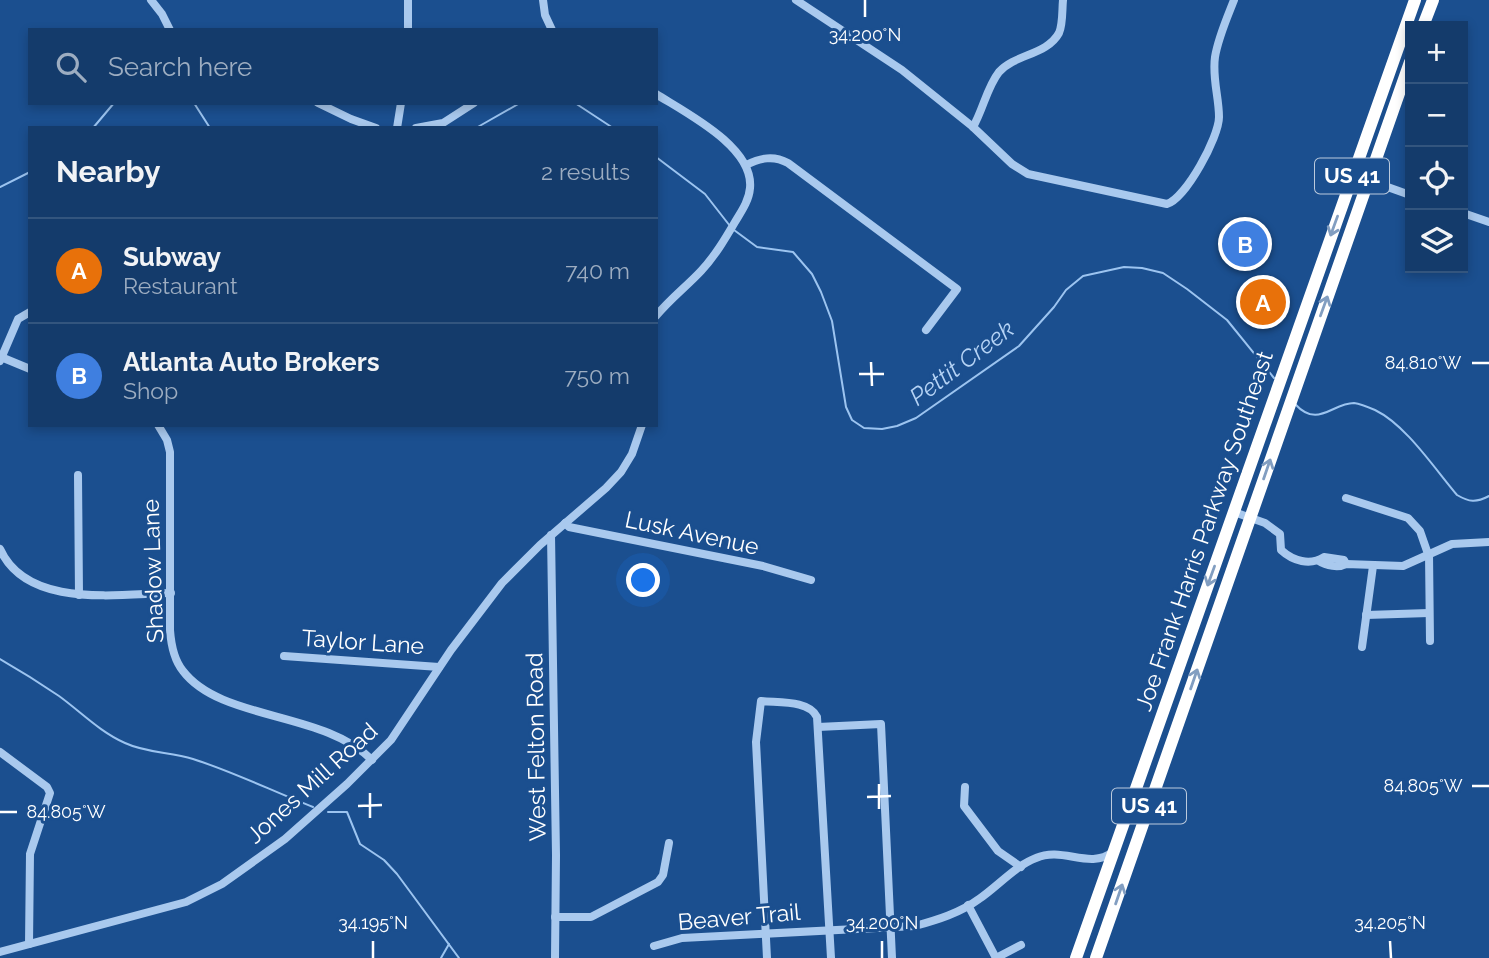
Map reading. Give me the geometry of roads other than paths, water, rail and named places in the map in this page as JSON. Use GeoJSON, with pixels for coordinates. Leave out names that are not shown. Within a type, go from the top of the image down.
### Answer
{"type":"FeatureCollection","features":[{"type":"Feature","properties":{"kind":"highway","name":"Joe Frank Harris Parkway Southeast"},"geometry":{"type":"LineString","coordinates":[[1076,958],[1415,0]]}},
{"type":"Feature","properties":{"kind":"highway"},"geometry":{"type":"LineString","coordinates":[[1415,21],[1422,0]]}},
{"type":"Feature","properties":{"kind":"highway"},"geometry":{"type":"LineString","coordinates":[[1425,21],[1433,0]]}},
{"type":"Feature","properties":{"kind":"highway"},"geometry":{"type":"LineString","coordinates":[[1376,161],[1384,113],[1405,49]]}},
{"type":"Feature","properties":{"kind":"highway","name":"Joe Frank Harris Parkway Southeast"},"geometry":{"type":"LineString","coordinates":[[1096,958],[1405,77]]}},
{"type":"Feature","properties":{"kind":"street"},"geometry":{"type":"LineString","coordinates":[[151,0],[169,28]]}},
{"type":"Feature","properties":{"kind":"street"},"geometry":{"type":"LineString","coordinates":[[408,0],[408,28]]}},
{"type":"Feature","properties":{"kind":"street"},"geometry":{"type":"LineString","coordinates":[[543,0],[545,15],[551,28]]}},
{"type":"Feature","properties":{"kind":"street"},"geometry":{"type":"LineString","coordinates":[[796,0],[902,70],[973,127],[1012,164],[1028,174],[1160,204],[1175,201],[1214,139],[1219,121],[1215,57],[1234,0]]}},
{"type":"Feature","properties":{"kind":"street"},"geometry":{"type":"LineString","coordinates":[[973,127],[982,113],[998,74],[1008,64],[1051,42],[1060,32],[1063,0]]}},
{"type":"Feature","properties":{"kind":"street"},"geometry":{"type":"LineString","coordinates":[[658,95],[722,138],[746,165],[750,178],[750,190],[725,238],[706,265],[658,314]]}},
{"type":"Feature","properties":{"kind":"street"},"geometry":{"type":"LineString","coordinates":[[323,105],[371,126]]}},
{"type":"Feature","properties":{"kind":"street"},"geometry":{"type":"LineString","coordinates":[[397,126],[401,105]]}},
{"type":"Feature","properties":{"kind":"street"},"geometry":{"type":"LineString","coordinates":[[425,126],[443,122],[471,105]]}},
{"type":"Feature","properties":{"kind":"street"},"geometry":{"type":"LineString","coordinates":[[746,165],[766,158],[780,159],[788,163],[957,289],[926,330]]}},
{"type":"Feature","properties":{"kind":"street"},"geometry":{"type":"LineString","coordinates":[[1376,161],[1377,176],[1382,185],[1405,193]]}},
{"type":"Feature","properties":{"kind":"street"},"geometry":{"type":"LineString","coordinates":[[1362,200],[1382,185]]}},
{"type":"Feature","properties":{"kind":"street"},"geometry":{"type":"LineString","coordinates":[[1468,215],[1489,222]]}},
{"type":"Feature","properties":{"kind":"street"},"geometry":{"type":"LineString","coordinates":[[28,313],[19,318],[1,359],[28,368]]}},
{"type":"Feature","properties":{"kind":"street","name":"Shadow Lane"},"geometry":{"type":"LineString","coordinates":[[159,427],[170,452],[171,646],[181,669],[198,687],[225,700],[325,731],[351,742],[372,760]]}},
{"type":"Feature","properties":{"kind":"street","name":"Jones Mill Road"},"geometry":{"type":"LineString","coordinates":[[0,952],[175,906],[210,891],[278,845],[391,740],[439,667],[502,583],[621,472],[632,454],[641,427]]}},
{"type":"Feature","properties":{"kind":"street"},"geometry":{"type":"LineString","coordinates":[[78,475],[79,595]]}},
{"type":"Feature","properties":{"kind":"street"},"geometry":{"type":"LineString","coordinates":[[1346,498],[1408,518],[1414,523],[1428,554],[1430,641]]}},
{"type":"Feature","properties":{"kind":"street"},"geometry":{"type":"LineString","coordinates":[[1234,512],[1274,528],[1280,534],[1282,550],[1298,561],[1319,561],[1328,557],[1344,560],[1346,564],[1403,566],[1452,544],[1489,542]]}},
{"type":"Feature","properties":{"kind":"street","name":"Lusk Avenue"},"geometry":{"type":"LineString","coordinates":[[565,523],[569,527],[763,566],[811,580]]}},
{"type":"Feature","properties":{"kind":"street","name":"West Felton Road"},"geometry":{"type":"LineString","coordinates":[[551,535],[554,569],[555,958]]}},
{"type":"Feature","properties":{"kind":"street"},"geometry":{"type":"LineString","coordinates":[[0,549],[6,562],[17,573],[60,592],[79,595],[171,593]]}},
{"type":"Feature","properties":{"kind":"street"},"geometry":{"type":"LineString","coordinates":[[1362,648],[1373,566]]}},
{"type":"Feature","properties":{"kind":"street"},"geometry":{"type":"LineString","coordinates":[[1366,615],[1429,613]]}},
{"type":"Feature","properties":{"kind":"street","name":"Taylor Lane"},"geometry":{"type":"LineString","coordinates":[[284,656],[439,667]]}},
{"type":"Feature","properties":{"kind":"street"},"geometry":{"type":"LineString","coordinates":[[767,958],[756,742],[761,701],[810,708],[817,717],[831,958]]}},
{"type":"Feature","properties":{"kind":"street"},"geometry":{"type":"LineString","coordinates":[[818,727],[881,724],[892,958]]}},
{"type":"Feature","properties":{"kind":"street"},"geometry":{"type":"LineString","coordinates":[[0,752],[47,787],[50,793],[30,854],[29,944]]}},
{"type":"Feature","properties":{"kind":"street"},"geometry":{"type":"LineString","coordinates":[[965,787],[964,806],[998,850],[1021,867]]}},
{"type":"Feature","properties":{"kind":"street"},"geometry":{"type":"LineString","coordinates":[[555,918],[590,917],[658,882],[663,875],[669,843]]}},
{"type":"Feature","properties":{"kind":"street","name":"Beaver Trail"},"geometry":{"type":"LineString","coordinates":[[654,946],[682,938],[915,926],[941,919],[968,905],[1036,857],[1068,854],[1099,860],[1114,852]]}},
{"type":"Feature","properties":{"kind":"street"},"geometry":{"type":"LineString","coordinates":[[1085,859],[1096,869],[1102,884]]}},
{"type":"Feature","properties":{"kind":"street"},"geometry":{"type":"LineString","coordinates":[[968,905],[996,958],[1021,945]]}},
{"type":"Feature","properties":{"kind":"waterway","name":"Pettit Creek"},"geometry":{"type":"LineString","coordinates":[[95,126],[112,105]]}},
{"type":"Feature","properties":{"kind":"waterway","name":"Pettit Creek"},"geometry":{"type":"LineString","coordinates":[[195,105],[209,126]]}},
{"type":"Feature","properties":{"kind":"waterway","name":"Pettit Creek"},"geometry":{"type":"LineString","coordinates":[[480,126],[516,105]]}},
{"type":"Feature","properties":{"kind":"waterway","name":"Pettit Creek"},"geometry":{"type":"LineString","coordinates":[[578,105],[610,126]]}},
{"type":"Feature","properties":{"kind":"waterway","name":"Pettit Creek"},"geometry":{"type":"LineString","coordinates":[[658,159],[705,194],[730,226]]}},
{"type":"Feature","properties":{"kind":"waterway","name":"Pettit Creek"},"geometry":{"type":"LineString","coordinates":[[0,187],[28,173]]}},
{"type":"Feature","properties":{"kind":"waterway","name":"Pettit Creek"},"geometry":{"type":"LineString","coordinates":[[734,230],[757,247],[793,252],[812,274],[832,321],[846,407],[852,420],[864,428],[882,429],[916,418],[1019,346],[1066,290],[1083,276],[1124,267],[1163,273],[1187,289],[1227,320],[1274,378]]}},
{"type":"Feature","properties":{"kind":"waterway","name":"Pettit Creek"},"geometry":{"type":"LineString","coordinates":[[1295,404],[1303,411],[1318,415],[1354,403],[1375,410],[1409,436],[1457,495],[1473,501],[1489,496]]}},
{"type":"Feature","properties":{"kind":"waterway"},"geometry":{"type":"LineString","coordinates":[[0,659],[52,691],[99,728],[125,743],[208,764],[313,807]]}},
{"type":"Feature","properties":{"kind":"waterway"},"geometry":{"type":"LineString","coordinates":[[328,812],[347,812],[360,844],[384,860],[397,874],[459,958]]}},
{"type":"Feature","properties":{"kind":"waterway"},"geometry":{"type":"LineString","coordinates":[[441,958],[449,944]]}},
{"type":"Feature","properties":{"kind":"place","name":"Atlanta Auto Brokers"},"geometry":{"type":"Point","coordinates":[1245,244]}},
{"type":"Feature","properties":{"kind":"place","name":"Subway"},"geometry":{"type":"Point","coordinates":[1263,302]}}]}
